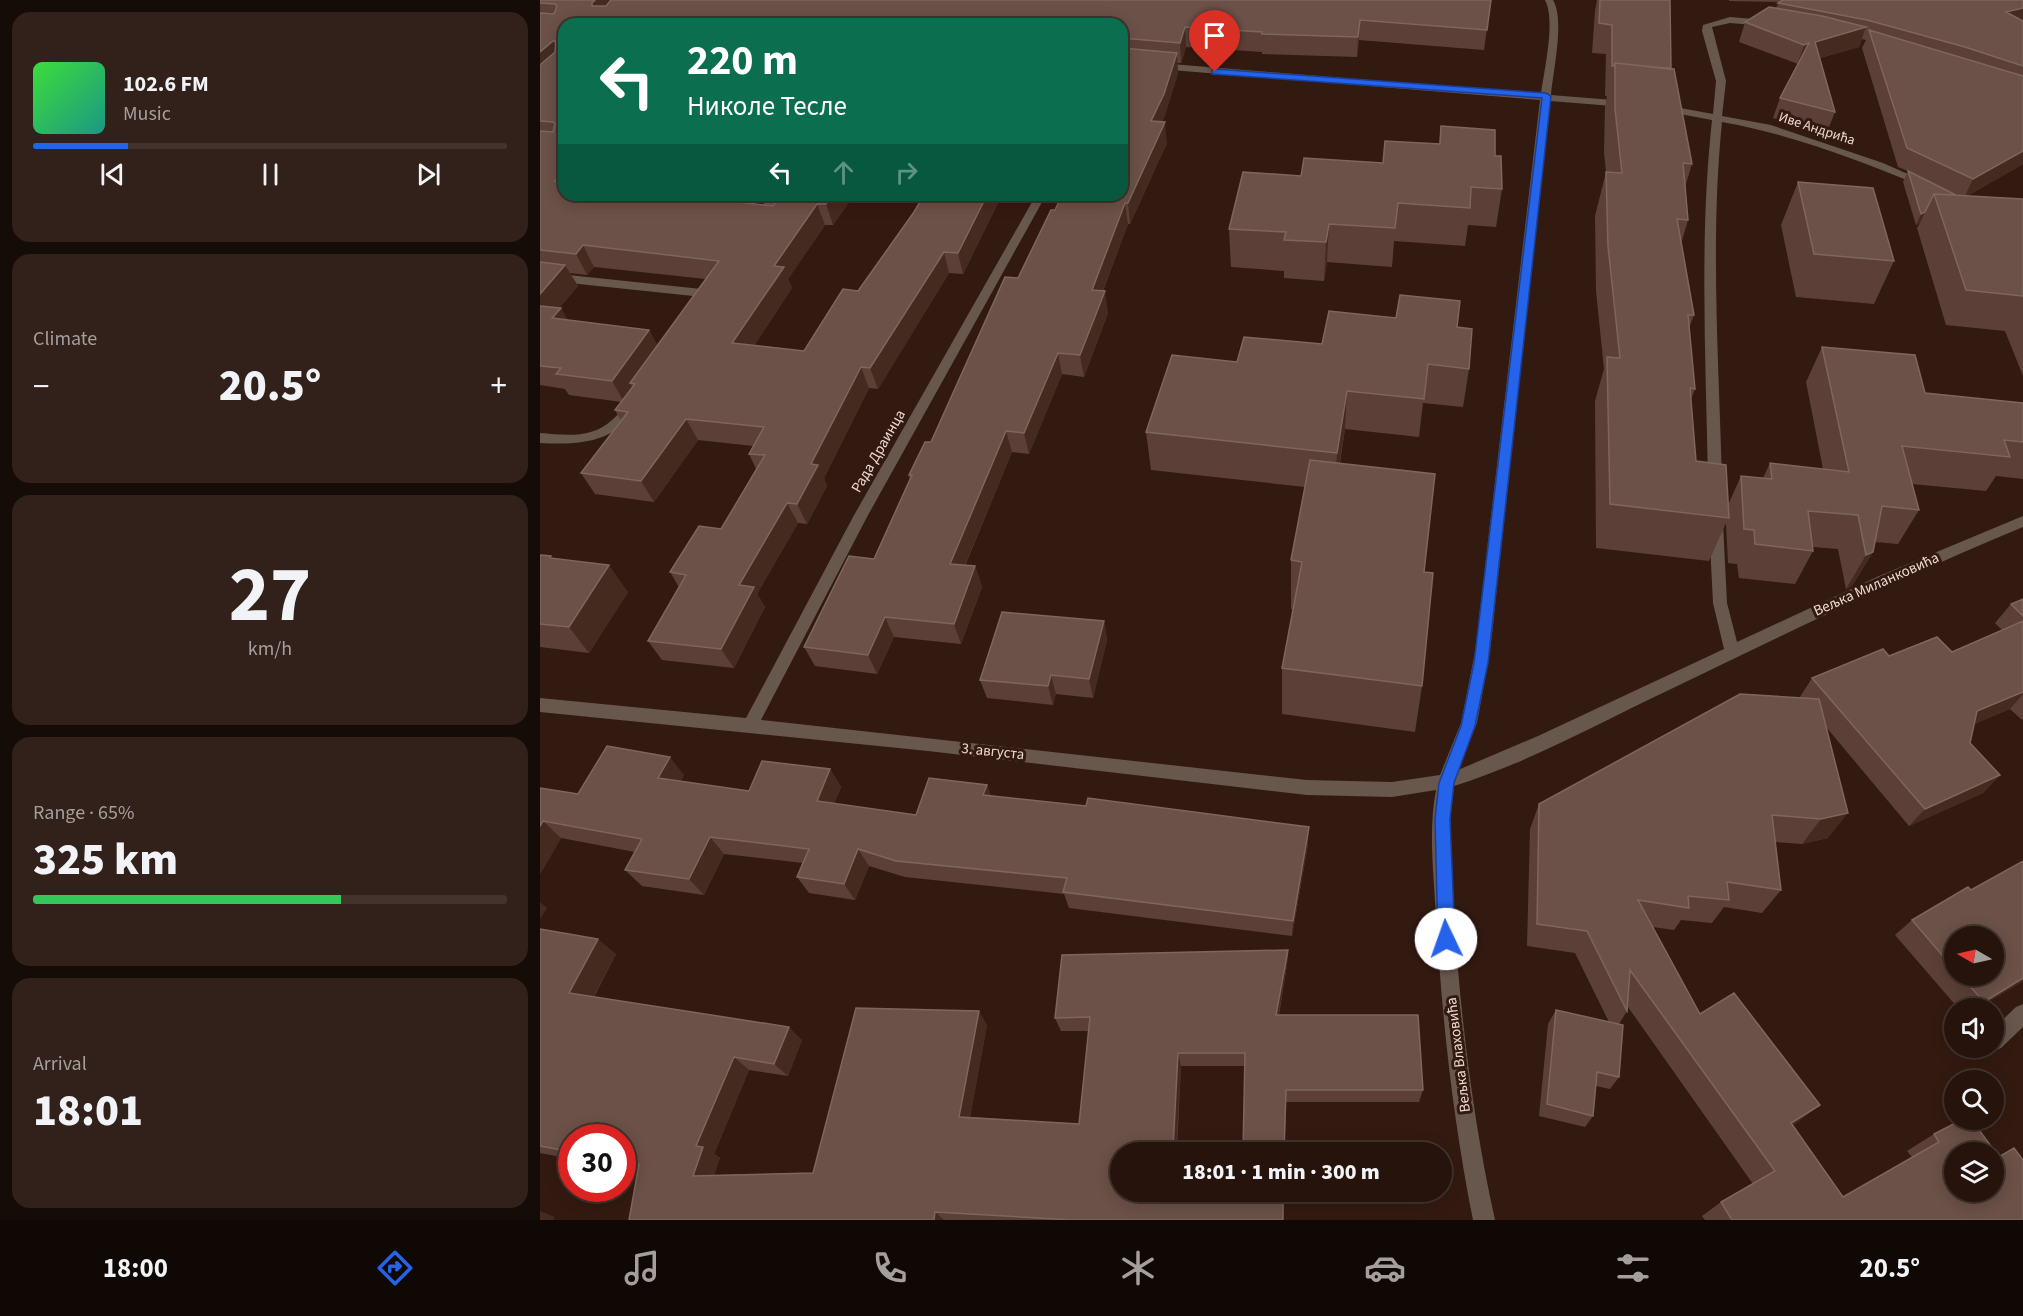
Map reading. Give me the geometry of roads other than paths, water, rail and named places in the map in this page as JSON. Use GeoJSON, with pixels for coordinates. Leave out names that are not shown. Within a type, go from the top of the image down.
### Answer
{"type":"FeatureCollection","features":[{"type":"Feature","properties":{"kind":"street","name":"Вељка Влаховића"},"geometry":{"type":"LineString","coordinates":[[1485,1220],[1464,1113],[1454,1031],[1443,878],[1442,819],[1446,783],[1468,726],[1481,663],[1546,96],[1554,17],[1549,0]]}},
{"type":"Feature","properties":{"kind":"street"},"geometry":{"type":"LineString","coordinates":[[1732,652],[1720,603],[1710,235],[1712,166],[1721,81],[1707,31],[1708,25],[1730,20],[1776,25]]}},
{"type":"Feature","properties":{"kind":"street","name":"Иве Андрића"},"geometry":{"type":"LineString","coordinates":[[1128,64],[1379,85],[1546,96],[1718,117],[1767,127],[1805,139],[1879,165],[1937,190]]}},
{"type":"Feature","properties":{"kind":"street"},"geometry":{"type":"LineString","coordinates":[[761,215],[771,201]]}},
{"type":"Feature","properties":{"kind":"street","name":"Рада Драинца"},"geometry":{"type":"LineString","coordinates":[[750,726],[860,517],[1038,201]]}},
{"type":"Feature","properties":{"kind":"street"},"geometry":{"type":"LineString","coordinates":[[540,276],[711,294],[698,312]]}},
{"type":"Feature","properties":{"kind":"street"},"geometry":{"type":"LineString","coordinates":[[540,438],[586,439],[600,435],[615,428],[639,397]]}},
{"type":"Feature","properties":{"kind":"street","name":"Вељка Миланковића"},"geometry":{"type":"LineString","coordinates":[[1446,783],[1522,752],[1821,609],[2023,520]]}},
{"type":"Feature","properties":{"kind":"street","name":"3. августа"},"geometry":{"type":"LineString","coordinates":[[540,705],[1058,758],[1301,787],[1401,790],[1446,783]]}},
{"type":"Feature","properties":{"kind":"street"},"geometry":{"type":"LineString","coordinates":[[2004,1032],[2023,1014]]}}]}
